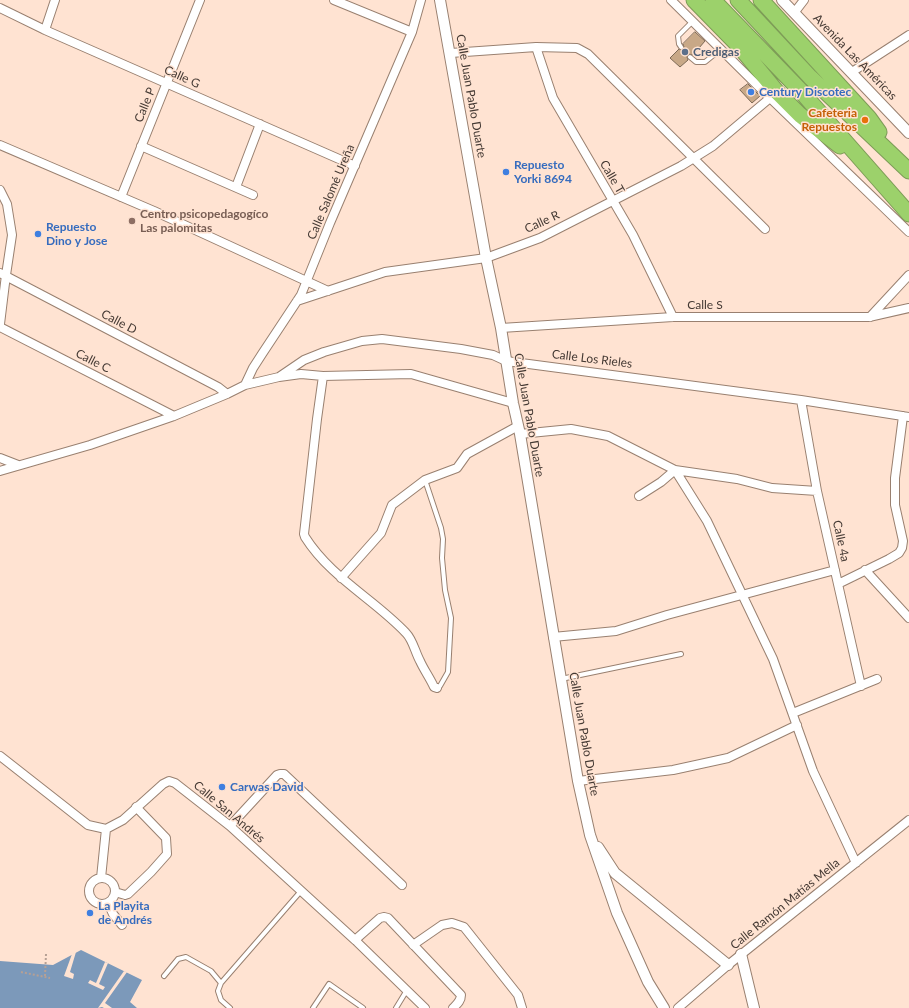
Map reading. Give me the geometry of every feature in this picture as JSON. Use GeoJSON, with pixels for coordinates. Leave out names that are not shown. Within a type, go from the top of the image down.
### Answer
{"type":"FeatureCollection","features":[{"type":"Feature","properties":{"kind":"highway"},"geometry":{"type":"LineString","coordinates":[[694,0],[740,47],[777,92],[800,115],[864,163]]}},
{"type":"Feature","properties":{"kind":"highway"},"geometry":{"type":"LineString","coordinates":[[713,0],[798,89],[909,214]]}},
{"type":"Feature","properties":{"kind":"highway"},"geometry":{"type":"LineString","coordinates":[[738,0],[810,76],[906,168]]}},
{"type":"Feature","properties":{"kind":"highway"},"geometry":{"type":"LineString","coordinates":[[761,0],[869,118],[906,168]]}},
{"type":"Feature","properties":{"kind":"street"},"geometry":{"type":"LineString","coordinates":[[45,30],[55,0]]}},
{"type":"Feature","properties":{"kind":"street","name":"Calle P"},"geometry":{"type":"LineString","coordinates":[[121,197],[200,0]]}},
{"type":"Feature","properties":{"kind":"street"},"geometry":{"type":"LineString","coordinates":[[334,0],[412,32]]}},
{"type":"Feature","properties":{"kind":"street","name":"Calle Salomé Ureña"},"geometry":{"type":"LineString","coordinates":[[245,385],[253,368],[297,301],[307,281],[412,32],[421,0]]}},
{"type":"Feature","properties":{"kind":"street","name":"Calle Juan Pablo Duarte"},"geometry":{"type":"LineString","coordinates":[[440,0],[451,53],[486,258],[501,328],[578,782],[590,835],[617,912],[648,982],[664,1008]]}},
{"type":"Feature","properties":{"kind":"street"},"geometry":{"type":"LineString","coordinates":[[671,0],[909,232]]}},
{"type":"Feature","properties":{"kind":"street","name":"Avenida Las Américas"},"geometry":{"type":"LineString","coordinates":[[782,0],[909,133]]}},
{"type":"Feature","properties":{"kind":"street"},"geometry":{"type":"LineString","coordinates":[[794,13],[804,0]]}},
{"type":"Feature","properties":{"kind":"street","name":"Calle G"},"geometry":{"type":"LineString","coordinates":[[0,8],[45,30],[355,166]]}},
{"type":"Feature","properties":{"kind":"street"},"geometry":{"type":"LineString","coordinates":[[852,72],[909,35]]}},
{"type":"Feature","properties":{"kind":"street"},"geometry":{"type":"LineString","coordinates":[[451,53],[536,47],[577,48],[588,54],[765,229]]}},
{"type":"Feature","properties":{"kind":"street","name":"Calle T"},"geometry":{"type":"LineString","coordinates":[[536,47],[553,98],[633,235],[673,317]]}},
{"type":"Feature","properties":{"kind":"street","name":"Calle R"},"geometry":{"type":"LineString","coordinates":[[297,301],[385,272],[486,258],[540,238],[693,159],[713,146],[770,98]]}},
{"type":"Feature","properties":{"kind":"street"},"geometry":{"type":"LineString","coordinates":[[236,187],[260,124]]}},
{"type":"Feature","properties":{"kind":"street"},"geometry":{"type":"LineString","coordinates":[[0,146],[121,197],[328,291]]}},
{"type":"Feature","properties":{"kind":"street"},"geometry":{"type":"LineString","coordinates":[[141,146],[253,195]]}},
{"type":"Feature","properties":{"kind":"street"},"geometry":{"type":"LineString","coordinates":[[0,190],[7,204],[12,235],[3,274],[0,326]]}},
{"type":"Feature","properties":{"kind":"street","name":"Calle D"},"geometry":{"type":"LineString","coordinates":[[3,274],[227,394]]}},
{"type":"Feature","properties":{"kind":"street"},"geometry":{"type":"LineString","coordinates":[[869,317],[909,275]]}},
{"type":"Feature","properties":{"kind":"street","name":"Calle S"},"geometry":{"type":"LineString","coordinates":[[501,328],[673,317],[869,317],[909,308]]}},
{"type":"Feature","properties":{"kind":"street","name":"Calle C"},"geometry":{"type":"LineString","coordinates":[[0,326],[174,416]]}},
{"type":"Feature","properties":{"kind":"street","name":"Calle Los Rieles"},"geometry":{"type":"LineString","coordinates":[[279,377],[304,360],[324,352],[362,341],[382,339],[461,349],[493,355],[506,361],[801,400],[906,416]]}},
{"type":"Feature","properties":{"kind":"street"},"geometry":{"type":"LineString","coordinates":[[0,471],[90,444],[174,416],[245,385],[279,377],[301,374],[324,376],[411,374],[513,403]]}},
{"type":"Feature","properties":{"kind":"street"},"geometry":{"type":"LineString","coordinates":[[324,376],[317,419],[304,534],[308,541],[341,578],[397,624],[408,635],[419,660],[436,688]]}},
{"type":"Feature","properties":{"kind":"street","name":"Calle 4a"},"geometry":{"type":"LineString","coordinates":[[801,400],[817,491],[861,686]]}},
{"type":"Feature","properties":{"kind":"street"},"geometry":{"type":"LineString","coordinates":[[838,584],[899,552],[902,548],[903,537],[896,505],[895,478],[906,416]]}},
{"type":"Feature","properties":{"kind":"street"},"geometry":{"type":"LineString","coordinates":[[341,578],[381,533],[392,505],[425,480],[457,468],[467,454],[519,430],[570,429],[608,436],[675,470],[737,479],[772,488],[817,491]]}},
{"type":"Feature","properties":{"kind":"street"},"geometry":{"type":"LineString","coordinates":[[0,458],[18,465]]}},
{"type":"Feature","properties":{"kind":"street"},"geometry":{"type":"LineString","coordinates":[[639,496],[661,482],[675,470]]}},
{"type":"Feature","properties":{"kind":"street"},"geometry":{"type":"LineString","coordinates":[[675,470],[707,521],[773,659],[813,771],[856,863]]}},
{"type":"Feature","properties":{"kind":"street"},"geometry":{"type":"LineString","coordinates":[[553,637],[616,631],[667,615],[743,596],[835,570]]}},
{"type":"Feature","properties":{"kind":"street"},"geometry":{"type":"LineString","coordinates":[[865,570],[909,618]]}},
{"type":"Feature","properties":{"kind":"street"},"geometry":{"type":"LineString","coordinates":[[793,713],[876,679]]}},
{"type":"Feature","properties":{"kind":"street"},"geometry":{"type":"LineString","coordinates":[[578,782],[673,770],[728,758],[797,725]]}},
{"type":"Feature","properties":{"kind":"street"},"geometry":{"type":"LineString","coordinates":[[0,756],[88,825],[106,829],[101,878]]}},
{"type":"Feature","properties":{"kind":"street"},"geometry":{"type":"LineString","coordinates":[[230,826],[276,775],[284,774],[402,885]]}},
{"type":"Feature","properties":{"kind":"street","name":"Calle San Andrés"},"geometry":{"type":"LineString","coordinates":[[106,829],[122,820],[163,784],[169,781],[175,783],[230,826],[355,940],[425,1008]]}},
{"type":"Feature","properties":{"kind":"street"},"geometry":{"type":"LineString","coordinates":[[115,892],[125,895],[128,894],[167,854],[166,838],[136,807]]}},
{"type":"Feature","properties":{"kind":"street","name":"Calle Ramón Matías Mella"},"geometry":{"type":"LineString","coordinates":[[678,1008],[741,954],[909,820]]}},
{"type":"Feature","properties":{"kind":"street","name":"Calle Juan Pablo Duarte"},"geometry":{"type":"LineString","coordinates":[[590,835],[615,873],[728,965]]}},
{"type":"Feature","properties":{"kind":"street"},"geometry":{"type":"LineString","coordinates":[[101,878],[110,880],[113,884],[115,892],[112,900],[108,903],[99,904],[90,896],[90,888],[94,881],[101,878]]}},
{"type":"Feature","properties":{"kind":"street"},"geometry":{"type":"LineString","coordinates":[[108,903],[113,914],[122,925]]}},
{"type":"Feature","properties":{"kind":"street"},"geometry":{"type":"LineString","coordinates":[[355,940],[380,918],[388,918],[461,995],[461,999],[453,1008]]}},
{"type":"Feature","properties":{"kind":"street"},"geometry":{"type":"LineString","coordinates":[[413,944],[442,925],[452,923],[464,927],[518,995],[522,1008]]}},
{"type":"Feature","properties":{"kind":"street"},"geometry":{"type":"LineString","coordinates":[[741,954],[754,1008]]}},
{"type":"Feature","properties":{"kind":"lane"},"geometry":{"type":"LineString","coordinates":[[681,47],[678,36],[692,22]]}},
{"type":"Feature","properties":{"kind":"lane"},"geometry":{"type":"LineString","coordinates":[[690,57],[696,62],[705,62],[721,49]]}},
{"type":"Feature","properties":{"kind":"lane"},"geometry":{"type":"LineString","coordinates":[[425,480],[441,528],[443,539],[442,558],[444,582],[451,618],[448,672],[440,686],[436,688]]}},
{"type":"Feature","properties":{"kind":"lane"},"geometry":{"type":"LineString","coordinates":[[560,680],[681,654]]}},
{"type":"Feature","properties":{"kind":"lane"},"geometry":{"type":"LineString","coordinates":[[230,1008],[222,1000],[218,991],[222,983],[301,891]]}},
{"type":"Feature","properties":{"kind":"lane"},"geometry":{"type":"LineString","coordinates":[[164,976],[178,959],[186,957],[211,971],[222,983]]}},
{"type":"Feature","properties":{"kind":"lane"},"geometry":{"type":"LineString","coordinates":[[315,1007],[329,984],[363,1008]]}},
{"type":"Feature","properties":{"kind":"lane"},"geometry":{"type":"LineString","coordinates":[[396,1008],[407,990]]}},
{"type":"Feature","properties":{"kind":"path"},"geometry":{"type":"LineString","coordinates":[[45,976],[46,954]]}},
{"type":"Feature","properties":{"kind":"path"},"geometry":{"type":"LineString","coordinates":[[21,972],[50,978]]}},
{"type":"Feature","properties":{"kind":"water"},"geometry":{"type":"Polygon","coordinates":[[[81,950],[142,980],[130,1002],[137,1008],[0,1008],[0,961],[53,965],[81,950]]]}},
{"type":"Feature","properties":{"kind":"pier"},"geometry":{"type":"Polygon","coordinates":[[[76,952],[70,972],[74,974],[73,979],[64,976],[72,954],[76,952]]]}},
{"type":"Feature","properties":{"kind":"pier"},"geometry":{"type":"Polygon","coordinates":[[[105,962],[108,963],[99,984],[105,987],[103,990],[88,983],[90,980],[96,983],[105,962]]]}},
{"type":"Feature","properties":{"kind":"pier"},"geometry":{"type":"Polygon","coordinates":[[[124,971],[127,972],[105,1003],[112,1008],[98,1008],[124,971]]]}},
{"type":"Feature","properties":{"kind":"building","name":"Credigas"},"geometry":{"type":"Polygon","coordinates":[[[695,32],[705,41],[693,55],[688,54],[688,60],[680,67],[670,58],[679,49],[683,50],[683,44],[695,32]]]}},
{"type":"Feature","properties":{"kind":"building","name":"Century Discotec"},"geometry":{"type":"Polygon","coordinates":[[[748,84],[760,96],[752,103],[740,90],[748,84]]]}},
{"type":"Feature","properties":{"kind":"place","name":"Credigas"},"geometry":{"type":"Point","coordinates":[685,52]}},
{"type":"Feature","properties":{"kind":"place","name":"Century Discotec"},"geometry":{"type":"Point","coordinates":[751,92]}},
{"type":"Feature","properties":{"kind":"place","name":"Cafeteria Repuestos"},"geometry":{"type":"Point","coordinates":[865,120]}},
{"type":"Feature","properties":{"kind":"place","name":"Repuesto Yorki 8694"},"geometry":{"type":"Point","coordinates":[506,172]}},
{"type":"Feature","properties":{"kind":"place","name":"Centro psicopedagogíco Las palomitas"},"geometry":{"type":"Point","coordinates":[132,221]}},
{"type":"Feature","properties":{"kind":"place","name":"Repuesto Dino y Jose"},"geometry":{"type":"Point","coordinates":[38,234]}},
{"type":"Feature","properties":{"kind":"place","name":"Carwas David"},"geometry":{"type":"Point","coordinates":[222,787]}},
{"type":"Feature","properties":{"kind":"place","name":"La Playita de Andrés"},"geometry":{"type":"Point","coordinates":[90,913]}}]}
